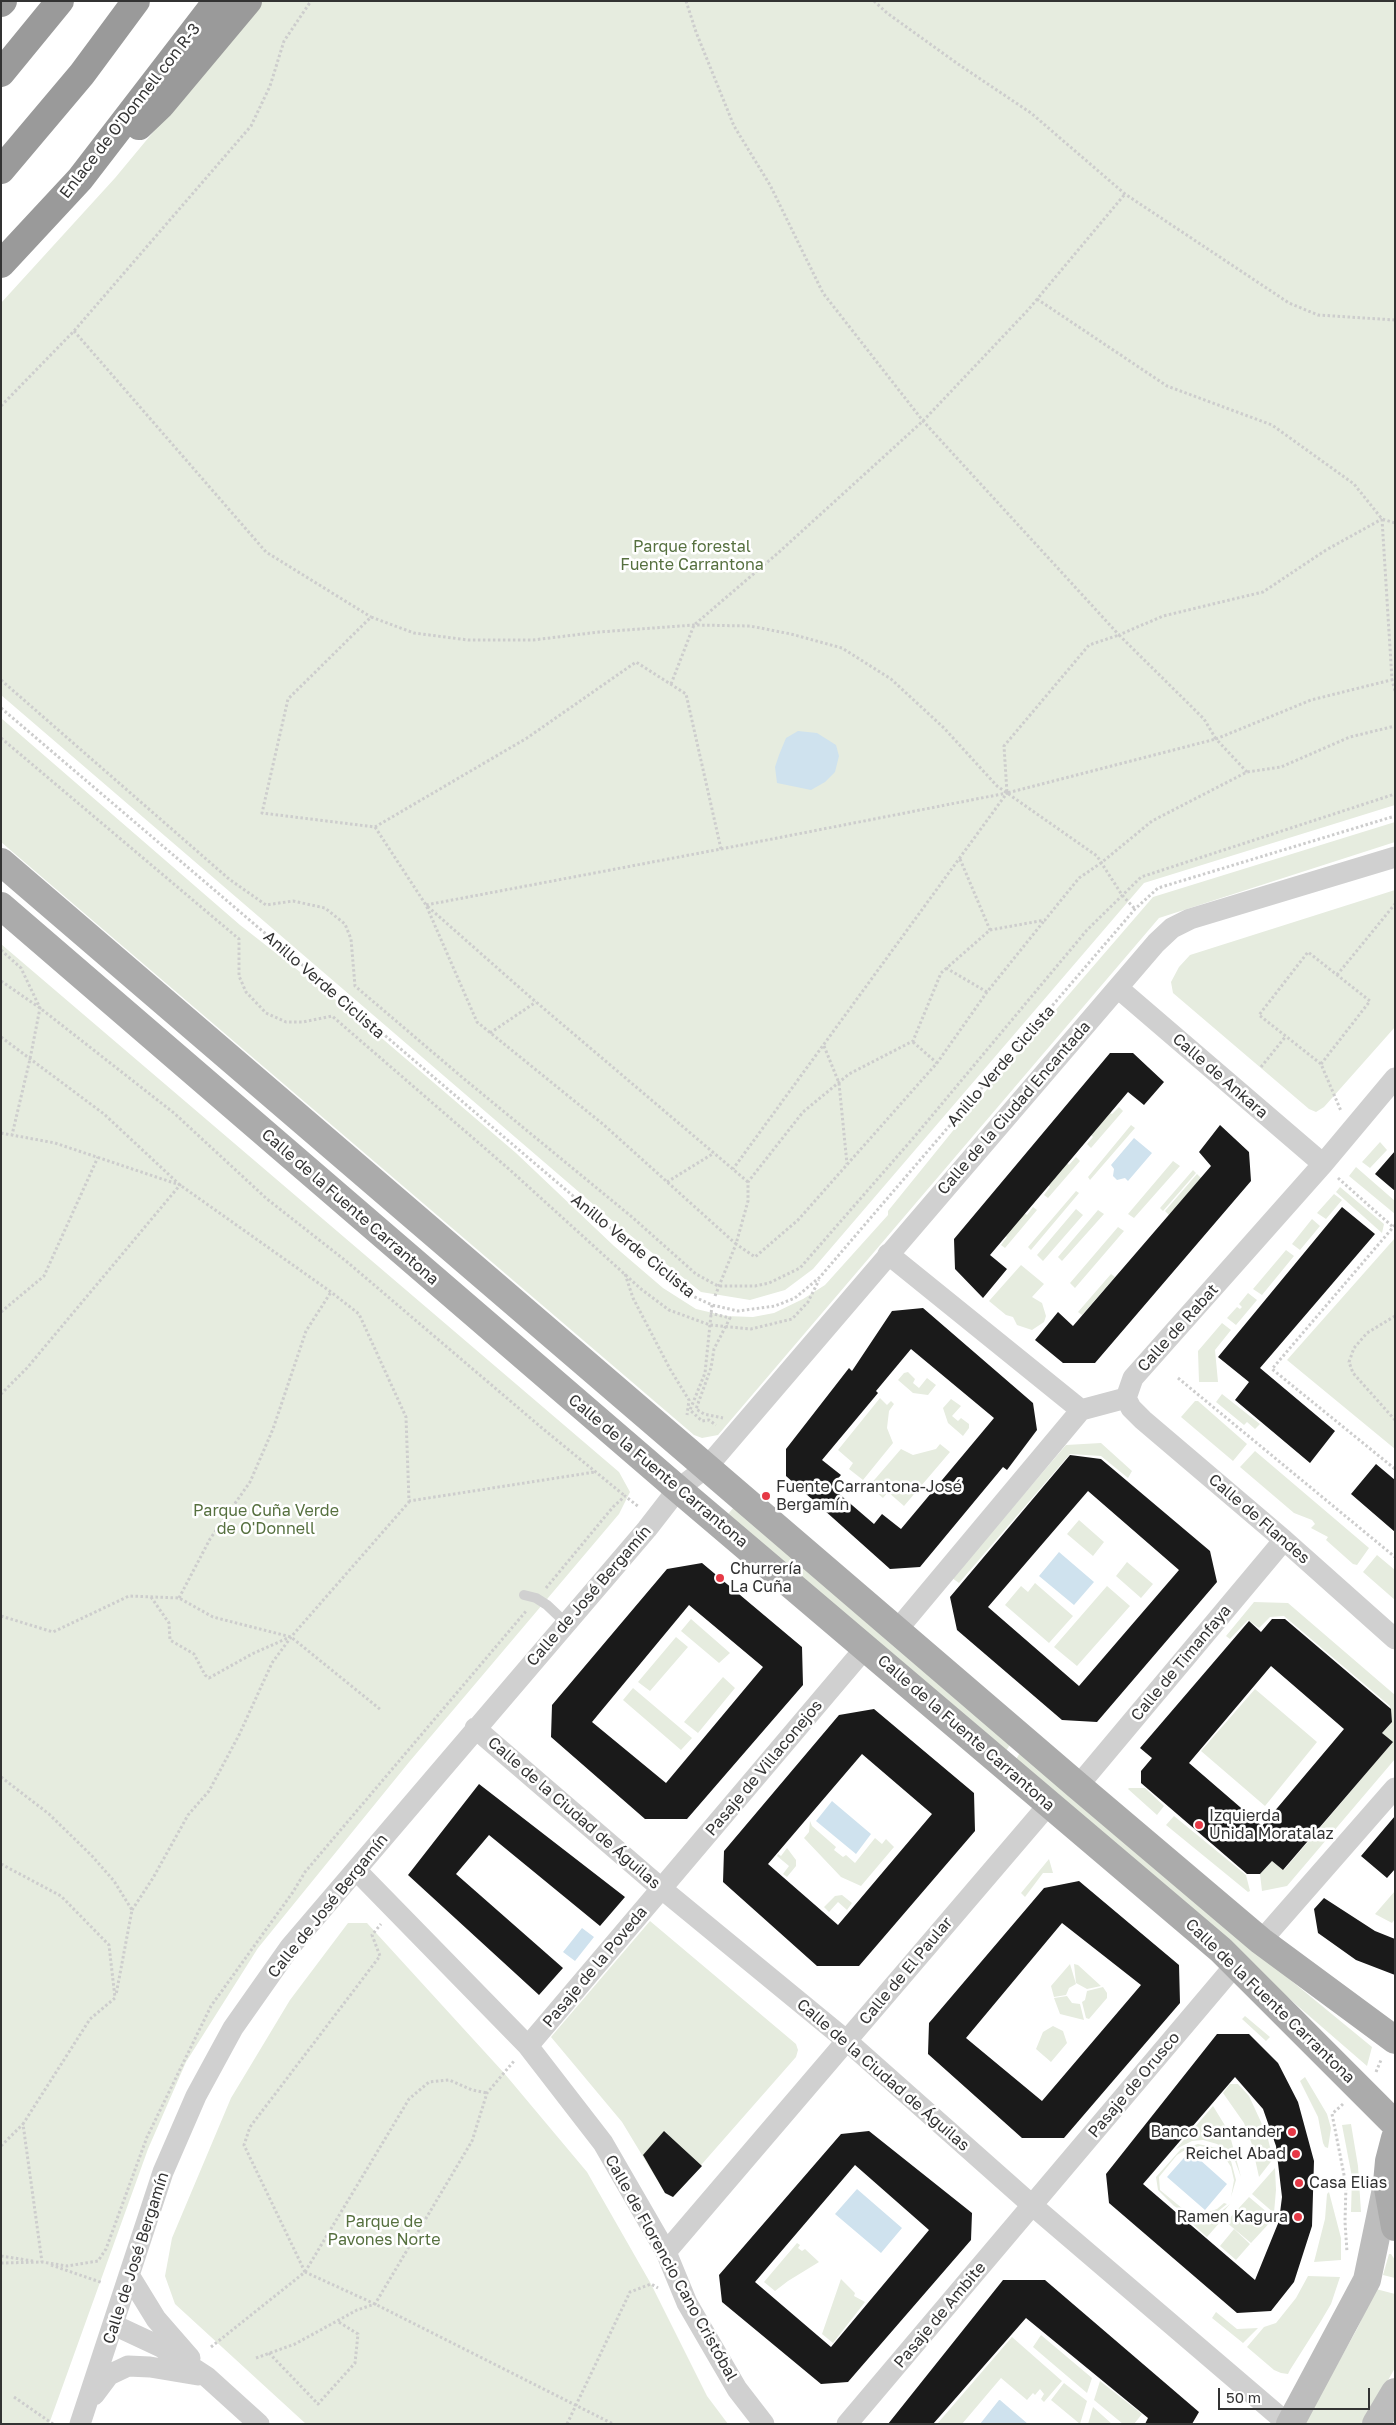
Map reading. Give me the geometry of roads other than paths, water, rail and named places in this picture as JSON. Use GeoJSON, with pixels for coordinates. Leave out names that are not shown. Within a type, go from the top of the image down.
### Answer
{"type":"FeatureCollection","features":[{"type":"Feature","properties":{"kind":"highway"},"geometry":{"type":"LineString","coordinates":[[1,73],[60,1]]}},
{"type":"Feature","properties":{"kind":"highway"},"geometry":{"type":"LineString","coordinates":[[1,170],[82,74],[136,1]]}},
{"type":"Feature","properties":{"kind":"highway","name":"Enlace de O'Donnell con R-3"},"geometry":{"type":"LineString","coordinates":[[1,264],[80,179],[217,1]]}},
{"type":"Feature","properties":{"kind":"highway"},"geometry":{"type":"LineString","coordinates":[[80,179],[161,105],[248,1]]}},
{"type":"Feature","properties":{"kind":"main road","name":"Calle de la Fuente Carrantona"},"geometry":{"type":"LineString","coordinates":[[1,862],[1078,1786],[1262,1941],[1391,2038]]}},
{"type":"Feature","properties":{"kind":"main road","name":"Calle de la Fuente Carrantona"},"geometry":{"type":"LineString","coordinates":[[1,906],[678,1489],[866,1647],[1236,1964],[1395,2124]]}},
{"type":"Feature","properties":{"kind":"main road"},"geometry":{"type":"LineString","coordinates":[[1289,2424],[1367,2280],[1395,2138]]}},
{"type":"Feature","properties":{"kind":"main road"},"geometry":{"type":"LineString","coordinates":[[1387,2182],[1395,2227]]}},
{"type":"Feature","properties":{"kind":"main road"},"geometry":{"type":"LineString","coordinates":[[1376,2424],[1395,2392]]}},
{"type":"Feature","properties":{"kind":"street","name":"Calle de la Ciudad Encantada"},"geometry":{"type":"LineString","coordinates":[[707,1467],[888,1254],[1172,928],[1190,918],[1395,857]]}},
{"type":"Feature","properties":{"kind":"street","name":"Calle de Ankara"},"geometry":{"type":"LineString","coordinates":[[1118,988],[1323,1164]]}},
{"type":"Feature","properties":{"kind":"street","name":"Calle de Rabat"},"geometry":{"type":"LineString","coordinates":[[1126,1398],[1133,1378],[1323,1164],[1395,1078]]}},
{"type":"Feature","properties":{"kind":"street"},"geometry":{"type":"LineString","coordinates":[[888,1254],[1081,1410]]}},
{"type":"Feature","properties":{"kind":"street"},"geometry":{"type":"LineString","coordinates":[[896,1630],[1081,1410],[1126,1398]]}},
{"type":"Feature","properties":{"kind":"street","name":"Calle de Flandes"},"geometry":{"type":"LineString","coordinates":[[1126,1398],[1130,1408],[1143,1420],[1284,1540],[1395,1639]]}},
{"type":"Feature","properties":{"kind":"street","name":"Calle de José Bergamín"},"geometry":{"type":"LineString","coordinates":[[83,2415],[173,2150],[196,2096],[233,2028],[290,1947],[475,1728],[647,1529],[678,1489],[707,1467]]}},
{"type":"Feature","properties":{"kind":"street","name":"Calle de Timanfaya"},"geometry":{"type":"LineString","coordinates":[[1078,1786],[1284,1540]]}},
{"type":"Feature","properties":{"kind":"street","name":"Pasaje de Villaconejos"},"geometry":{"type":"LineString","coordinates":[[662,1888],[866,1647]]}},
{"type":"Feature","properties":{"kind":"street","name":"Calle de la Ciudad de Águilas"},"geometry":{"type":"LineString","coordinates":[[475,1728],[662,1888],[846,2041],[1033,2206],[1289,2424]]}},
{"type":"Feature","properties":{"kind":"street"},"geometry":{"type":"LineString","coordinates":[[1262,1941],[1395,1788]]}},
{"type":"Feature","properties":{"kind":"street","name":"Calle de El Paular"},"geometry":{"type":"LineString","coordinates":[[666,2252],[1049,1804]]}},
{"type":"Feature","properties":{"kind":"street","name":"Calle de Florencio Cano Cristóbal"},"geometry":{"type":"LineString","coordinates":[[356,1870],[528,2046],[603,2143],[666,2252],[687,2303],[737,2389],[764,2424]]}},
{"type":"Feature","properties":{"kind":"street","name":"Pasaje de la Poveda"},"geometry":{"type":"LineString","coordinates":[[528,2046],[662,1888]]}},
{"type":"Feature","properties":{"kind":"street","name":"Pasaje de Orusco"},"geometry":{"type":"LineString","coordinates":[[1033,2206],[1236,1964]]}},
{"type":"Feature","properties":{"kind":"street","name":"Pasaje de Ambite"},"geometry":{"type":"LineString","coordinates":[[847,2424],[1033,2206]]}},
{"type":"Feature","properties":{"kind":"street"},"geometry":{"type":"LineString","coordinates":[[129,2275],[156,2319],[207,2377],[259,2424]]}},
{"type":"Feature","properties":{"kind":"street"},"geometry":{"type":"LineString","coordinates":[[114,2325],[161,2347],[207,2377]]}},
{"type":"Feature","properties":{"kind":"street"},"geometry":{"type":"LineString","coordinates":[[83,2415],[110,2375],[128,2366],[150,2367],[207,2377]]}},
{"type":"Feature","properties":{"kind":"lane"},"geometry":{"type":"LineString","coordinates":[[524,1595],[542,1602],[566,1623]]}},
{"type":"Feature","properties":{"kind":"water"},"geometry":{"type":"Polygon","coordinates":[[[798,731],[817,733],[836,745],[839,756],[835,772],[825,782],[811,790],[777,783],[775,767],[779,755],[786,738],[798,731]]]}},
{"type":"Feature","properties":{"kind":"water"},"geometry":{"type":"Polygon","coordinates":[[[1134,1138],[1152,1153],[1128,1181],[1125,1178],[1117,1180],[1113,1176],[1114,1169],[1111,1165],[1134,1138]]]}},
{"type":"Feature","properties":{"kind":"water"},"geometry":{"type":"Polygon","coordinates":[[[1059,1552],[1094,1582],[1074,1605],[1039,1576],[1059,1552]]]}},
{"type":"Feature","properties":{"kind":"water"},"geometry":{"type":"Polygon","coordinates":[[[832,1801],[871,1834],[856,1854],[816,1821],[832,1801]]]}},
{"type":"Feature","properties":{"kind":"water"},"geometry":{"type":"Polygon","coordinates":[[[582,1928],[594,1937],[575,1961],[563,1952],[582,1928]]]}},
{"type":"Feature","properties":{"kind":"water"},"geometry":{"type":"Polygon","coordinates":[[[1190,2151],[1227,2184],[1205,2210],[1167,2177],[1190,2151]]]}},
{"type":"Feature","properties":{"kind":"water"},"geometry":{"type":"Polygon","coordinates":[[[857,2189],[902,2228],[881,2253],[835,2214],[857,2189]]]}},
{"type":"Feature","properties":{"kind":"water"},"geometry":{"type":"Polygon","coordinates":[[[1000,2400],[1028,2424],[980,2424],[1000,2400]]]}},
{"type":"Feature","properties":{"kind":"place","name":"Fuente Carrantona-José Bergamín"},"geometry":{"type":"Point","coordinates":[766,1496]}},
{"type":"Feature","properties":{"kind":"place","name":"Churrería La Cuña"},"geometry":{"type":"Point","coordinates":[720,1578]}},
{"type":"Feature","properties":{"kind":"place","name":"Izquierda Unida Moratalaz"},"geometry":{"type":"Point","coordinates":[1199,1825]}},
{"type":"Feature","properties":{"kind":"place","name":"Banco Santander"},"geometry":{"type":"Point","coordinates":[1292,2132]}},
{"type":"Feature","properties":{"kind":"place","name":"Reichel Abad"},"geometry":{"type":"Point","coordinates":[1296,2154]}},
{"type":"Feature","properties":{"kind":"place","name":"Casa Elias"},"geometry":{"type":"Point","coordinates":[1299,2183]}},
{"type":"Feature","properties":{"kind":"place","name":"Ramen Kagura"},"geometry":{"type":"Point","coordinates":[1298,2217]}},
{"type":"Feature","properties":{"kind":"park label","name":"Parque forestal Fuente Carrantona"},"geometry":{"type":"Point","coordinates":[692,556]}},
{"type":"Feature","properties":{"kind":"park label","name":"Parque Cuña Verde de O'Donnell"},"geometry":{"type":"Point","coordinates":[266,1520]}},
{"type":"Feature","properties":{"kind":"park label","name":"Parque de Pavones Norte"},"geometry":{"type":"Point","coordinates":[384,2231]}}]}
